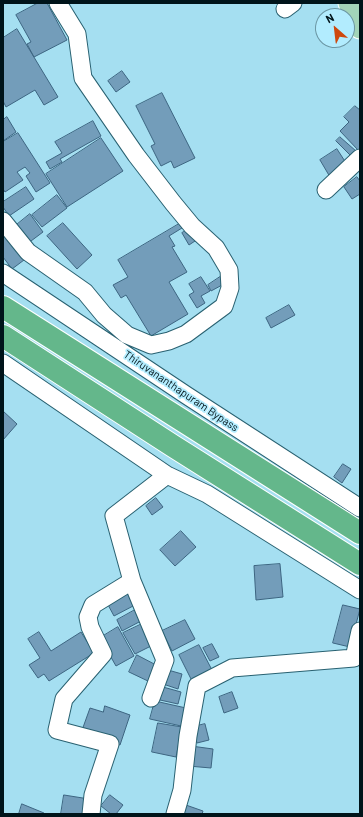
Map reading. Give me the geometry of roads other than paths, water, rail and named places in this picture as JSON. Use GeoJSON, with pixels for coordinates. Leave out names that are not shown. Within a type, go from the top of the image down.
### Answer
{"type":"FeatureCollection","features":[{"type":"Feature","properties":{"kind":"highway","name":"Thiruvananthapuram Bypass"},"geometry":{"type":"LineString","coordinates":[[3,307],[360,533]]}},
{"type":"Feature","properties":{"kind":"highway"},"geometry":{"type":"LineString","coordinates":[[3,336],[172,446],[360,564]]}},
{"type":"Feature","properties":{"kind":"main road"},"geometry":{"type":"LineString","coordinates":[[349,3],[360,28]]}},
{"type":"Feature","properties":{"kind":"street"},"geometry":{"type":"LineString","coordinates":[[3,221],[28,252],[85,292],[104,315],[127,335],[151,346],[186,334],[224,306],[230,288],[229,270],[216,248],[192,226],[136,155],[83,78],[77,34],[58,3]]}},
{"type":"Feature","properties":{"kind":"street"},"geometry":{"type":"LineString","coordinates":[[326,190],[360,158]]}},
{"type":"Feature","properties":{"kind":"street","name":"Thiruvananthapuram Bypass"},"geometry":{"type":"LineString","coordinates":[[3,274],[360,508]]}},
{"type":"Feature","properties":{"kind":"street"},"geometry":{"type":"LineString","coordinates":[[3,363],[167,475],[207,494],[360,590]]}},
{"type":"Feature","properties":{"kind":"street"},"geometry":{"type":"LineString","coordinates":[[151,698],[165,660],[132,581],[114,516],[167,475]]}},
{"type":"Feature","properties":{"kind":"street"},"geometry":{"type":"LineString","coordinates":[[91,814],[93,795],[110,744],[57,730],[64,699],[102,654],[90,627],[88,617],[93,605],[132,581]]}},
{"type":"Feature","properties":{"kind":"street"},"geometry":{"type":"LineString","coordinates":[[175,814],[182,790],[188,736],[197,686],[232,668],[354,658],[360,631]]}}]}
